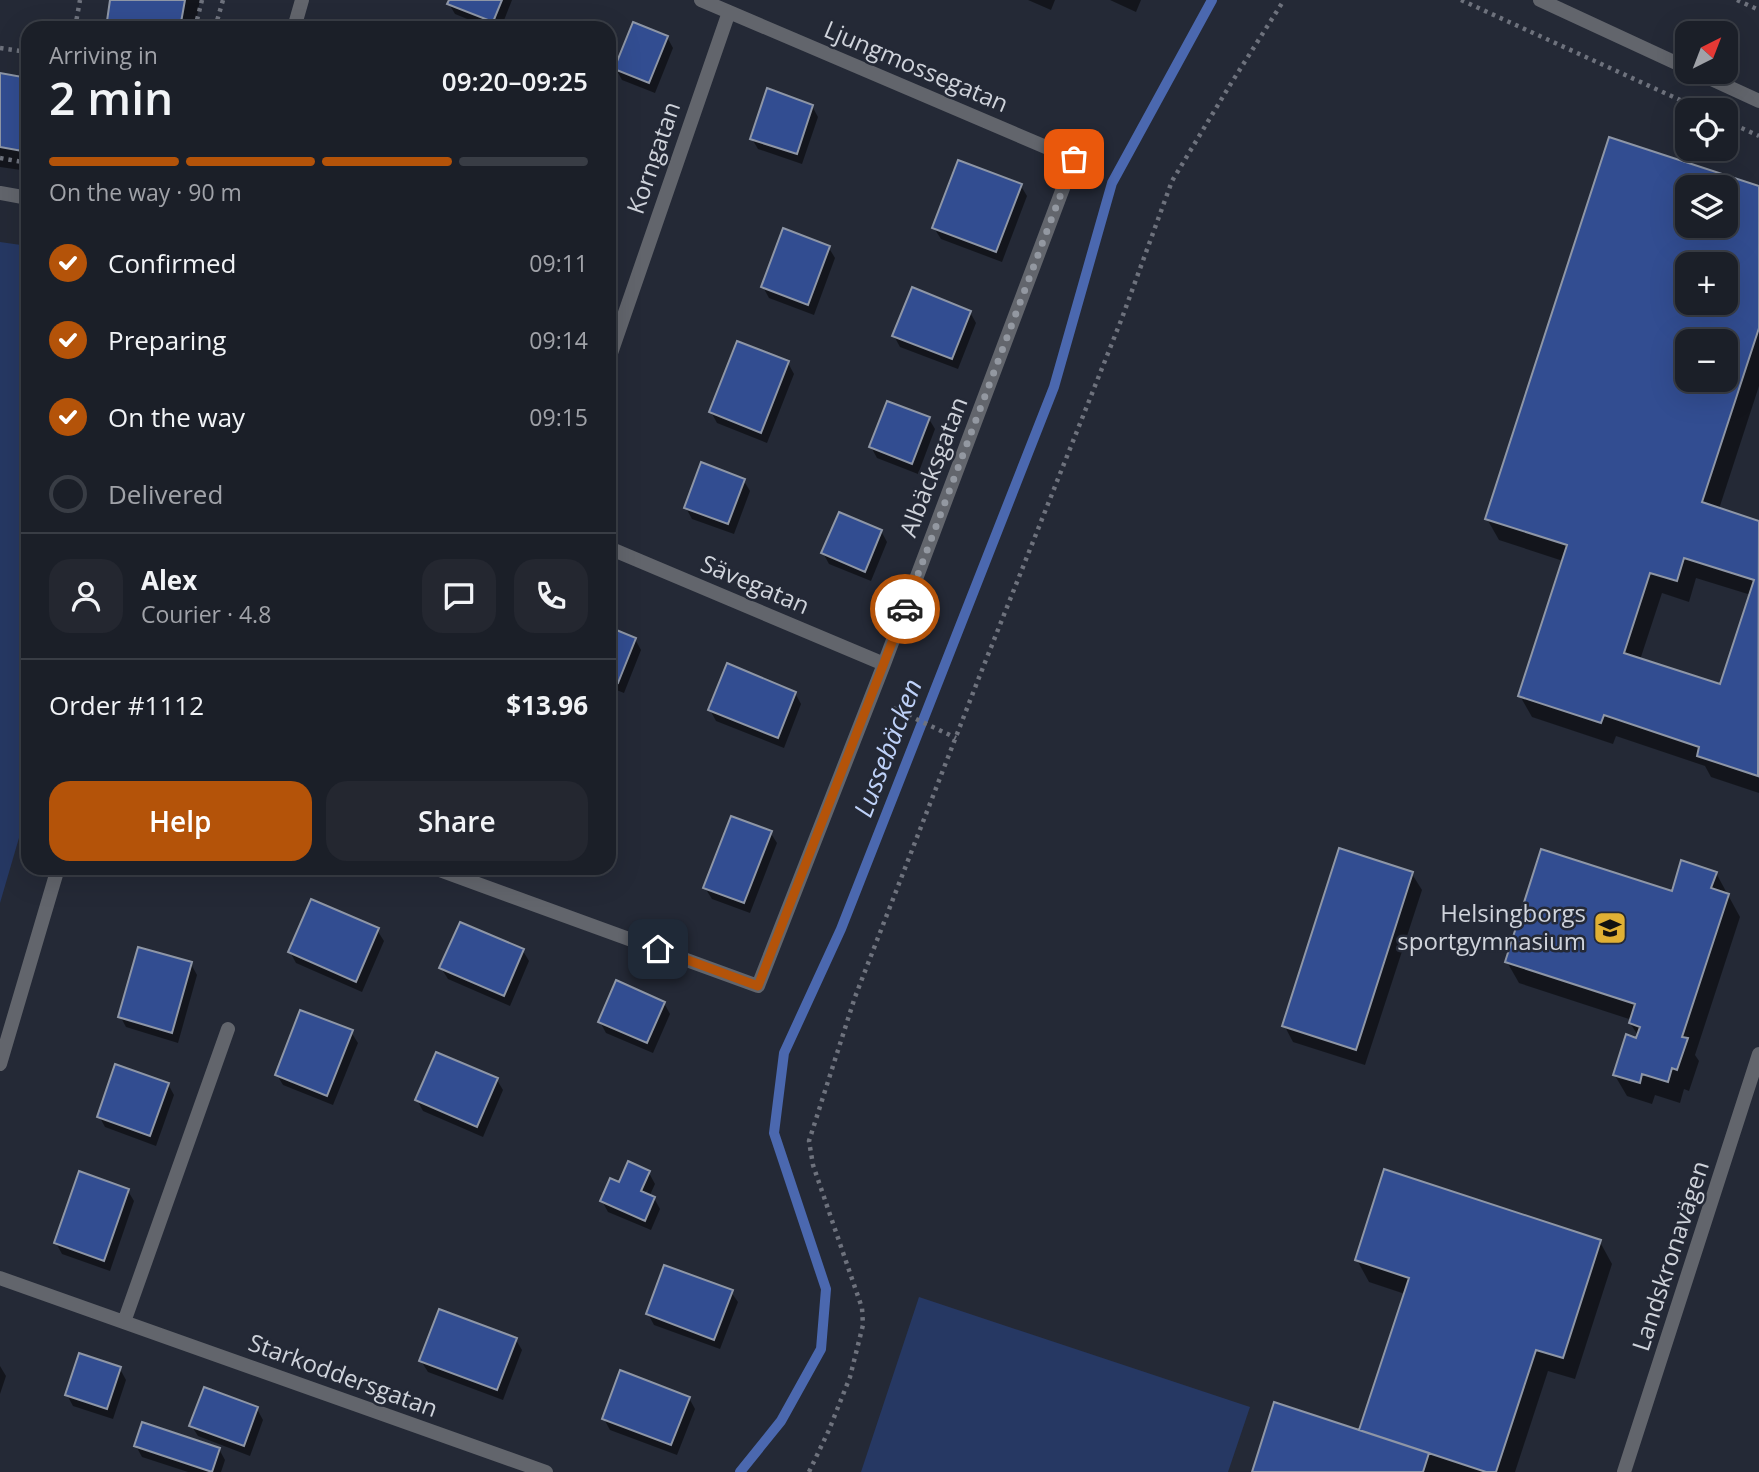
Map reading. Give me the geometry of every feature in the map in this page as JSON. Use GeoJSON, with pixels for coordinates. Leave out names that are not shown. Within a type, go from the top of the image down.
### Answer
{"type":"FeatureCollection","features":[{"type":"Feature","properties":{"kind":"street"},"geometry":{"type":"LineString","coordinates":[[296,21],[302,0]]}},
{"type":"Feature","properties":{"kind":"street","name":"Ljungmossegatan"},"geometry":{"type":"LineString","coordinates":[[701,0],[1074,159]]}},
{"type":"Feature","properties":{"kind":"street"},"geometry":{"type":"LineString","coordinates":[[1540,0],[1675,62]]}},
{"type":"Feature","properties":{"kind":"street","name":"Korngatan"},"geometry":{"type":"LineString","coordinates":[[616,339],[729,12]]}},
{"type":"Feature","properties":{"kind":"street"},"geometry":{"type":"LineString","coordinates":[[1722,84],[1759,101]]}},
{"type":"Feature","properties":{"kind":"street","name":"Albäcksgatan"},"geometry":{"type":"LineString","coordinates":[[453,875],[758,986],[884,664],[1074,159]]}},
{"type":"Feature","properties":{"kind":"street"},"geometry":{"type":"LineString","coordinates":[[0,193],[21,197]]}},
{"type":"Feature","properties":{"kind":"street","name":"Sävegatan"},"geometry":{"type":"LineString","coordinates":[[616,551],[884,664]]}},
{"type":"Feature","properties":{"kind":"street"},"geometry":{"type":"LineString","coordinates":[[0,1064],[56,875]]}},
{"type":"Feature","properties":{"kind":"street"},"geometry":{"type":"LineString","coordinates":[[124,1322],[228,1028]]}},
{"type":"Feature","properties":{"kind":"street","name":"Landskronavägen"},"geometry":{"type":"LineString","coordinates":[[1624,1472],[1759,1054]]}},
{"type":"Feature","properties":{"kind":"street","name":"Starkoddersgatan"},"geometry":{"type":"LineString","coordinates":[[0,1278],[546,1472]]}},
{"type":"Feature","properties":{"kind":"path"},"geometry":{"type":"LineString","coordinates":[[76,21],[79,0]]}},
{"type":"Feature","properties":{"kind":"path"},"geometry":{"type":"LineString","coordinates":[[197,21],[202,0]]}},
{"type":"Feature","properties":{"kind":"path"},"geometry":{"type":"LineString","coordinates":[[217,21],[223,0]]}},
{"type":"Feature","properties":{"kind":"path"},"geometry":{"type":"LineString","coordinates":[[808,1472],[829,1430],[850,1377],[863,1325],[862,1308],[813,1166],[809,1142],[855,997],[1122,318],[1172,181],[1284,0]]}},
{"type":"Feature","properties":{"kind":"path"},"geometry":{"type":"LineString","coordinates":[[1461,0],[1676,98]]}},
{"type":"Feature","properties":{"kind":"path"},"geometry":{"type":"LineString","coordinates":[[1737,0],[1759,10]]}},
{"type":"Feature","properties":{"kind":"path"},"geometry":{"type":"LineString","coordinates":[[0,48],[21,51]]}},
{"type":"Feature","properties":{"kind":"path"},"geometry":{"type":"LineString","coordinates":[[1738,126],[1759,136]]}},
{"type":"Feature","properties":{"kind":"path"},"geometry":{"type":"LineString","coordinates":[[0,158],[21,162]]}},
{"type":"Feature","properties":{"kind":"path"},"geometry":{"type":"LineString","coordinates":[[903,714],[956,738]]}},
{"type":"Feature","properties":{"kind":"shaded area"},"geometry":{"type":"Polygon","coordinates":[[[0,242],[21,245],[21,831],[0,903],[0,242]]]}},
{"type":"Feature","properties":{"kind":"shaded area"},"geometry":{"type":"Polygon","coordinates":[[[919,1297],[1250,1407],[1228,1472],[861,1472],[919,1297]]]}},
{"type":"Feature","properties":{"kind":"building"},"geometry":{"type":"Polygon","coordinates":[[[110,0],[185,0],[181,21],[107,21],[110,0]]]}},
{"type":"Feature","properties":{"kind":"building"},"geometry":{"type":"Polygon","coordinates":[[[449,0],[502,0],[493,21],[447,4],[449,0]]]}},
{"type":"Feature","properties":{"kind":"building"},"geometry":{"type":"Polygon","coordinates":[[[633,22],[668,36],[649,83],[616,70],[633,22]]]}},
{"type":"Feature","properties":{"kind":"building"},"geometry":{"type":"Polygon","coordinates":[[[0,73],[21,77],[21,151],[0,147],[0,73]]]}},
{"type":"Feature","properties":{"kind":"building"},"geometry":{"type":"Polygon","coordinates":[[[767,88],[813,105],[797,154],[750,139],[767,88]]]}},
{"type":"Feature","properties":{"kind":"building"},"geometry":{"type":"Polygon","coordinates":[[[1609,137],[1675,159],[1675,161],[1725,175],[1675,175],[1675,238],[1738,238],[1738,179],[1759,186],[1759,328],[1702,502],[1759,521],[1758,776],[1697,756],[1699,747],[1604,715],[1601,723],[1518,696],[1567,545],[1485,519],[1609,137]],[[1684,558],[1677,581],[1650,573],[1624,653],[1720,684],[1754,580],[1684,558]]]}},
{"type":"Feature","properties":{"kind":"building"},"geometry":{"type":"Polygon","coordinates":[[[958,160],[1022,184],[996,252],[932,228],[958,160]]]}},
{"type":"Feature","properties":{"kind":"building"},"geometry":{"type":"Polygon","coordinates":[[[783,228],[830,246],[808,305],[761,287],[783,228]]]}},
{"type":"Feature","properties":{"kind":"building"},"geometry":{"type":"Polygon","coordinates":[[[912,287],[971,311],[952,359],[892,336],[912,287]]]}},
{"type":"Feature","properties":{"kind":"building"},"geometry":{"type":"Polygon","coordinates":[[[737,341],[789,361],[761,433],[709,412],[737,341]]]}},
{"type":"Feature","properties":{"kind":"building"},"geometry":{"type":"Polygon","coordinates":[[[887,401],[930,417],[912,464],[869,447],[887,401]]]}},
{"type":"Feature","properties":{"kind":"building"},"geometry":{"type":"Polygon","coordinates":[[[701,462],[745,479],[728,524],[684,508],[701,462]]]}},
{"type":"Feature","properties":{"kind":"building"},"geometry":{"type":"Polygon","coordinates":[[[839,512],[882,530],[865,572],[821,553],[839,512]]]}},
{"type":"Feature","properties":{"kind":"building"},"geometry":{"type":"Polygon","coordinates":[[[616,630],[636,638],[618,683],[616,682],[616,630]]]}},
{"type":"Feature","properties":{"kind":"building"},"geometry":{"type":"Polygon","coordinates":[[[727,663],[796,692],[778,738],[708,710],[727,663]]]}},
{"type":"Feature","properties":{"kind":"building"},"geometry":{"type":"Polygon","coordinates":[[[731,816],[772,831],[744,903],[703,888],[731,816]]]}},
{"type":"Feature","properties":{"kind":"building"},"geometry":{"type":"Polygon","coordinates":[[[1339,848],[1413,872],[1356,1050],[1282,1026],[1339,848]]]}},
{"type":"Feature","properties":{"kind":"building"},"geometry":{"type":"Polygon","coordinates":[[[1541,849],[1672,891],[1681,860],[1717,872],[1711,888],[1729,894],[1682,1037],[1688,1038],[1677,1070],[1672,1068],[1668,1082],[1642,1074],[1640,1083],[1613,1075],[1626,1034],[1636,1038],[1640,1027],[1629,1023],[1635,1004],[1505,962],[1541,849]]]}},
{"type":"Feature","properties":{"kind":"building"},"geometry":{"type":"Polygon","coordinates":[[[311,899],[379,928],[356,982],[288,952],[311,899]]]}},
{"type":"Feature","properties":{"kind":"building"},"geometry":{"type":"Polygon","coordinates":[[[460,922],[524,949],[504,996],[439,968],[460,922]]]}},
{"type":"Feature","properties":{"kind":"building"},"geometry":{"type":"Polygon","coordinates":[[[138,947],[192,962],[172,1033],[118,1017],[138,947]]]}},
{"type":"Feature","properties":{"kind":"building"},"geometry":{"type":"Polygon","coordinates":[[[616,980],[665,1002],[647,1043],[598,1022],[616,980]]]}},
{"type":"Feature","properties":{"kind":"building"},"geometry":{"type":"Polygon","coordinates":[[[300,1010],[353,1030],[327,1096],[275,1075],[300,1010]]]}},
{"type":"Feature","properties":{"kind":"building"},"geometry":{"type":"Polygon","coordinates":[[[436,1052],[498,1078],[477,1127],[415,1100],[436,1052]]]}},
{"type":"Feature","properties":{"kind":"building"},"geometry":{"type":"Polygon","coordinates":[[[115,1064],[169,1083],[150,1136],[97,1117],[115,1064]]]}},
{"type":"Feature","properties":{"kind":"building"},"geometry":{"type":"Polygon","coordinates":[[[628,1161],[650,1171],[641,1191],[655,1197],[645,1221],[600,1201],[610,1178],[619,1182],[628,1161]]]}},
{"type":"Feature","properties":{"kind":"building"},"geometry":{"type":"Polygon","coordinates":[[[1384,1169],[1601,1240],[1563,1358],[1536,1350],[1496,1472],[1486,1472],[1359,1430],[1409,1278],[1355,1260],[1384,1169]]]}},
{"type":"Feature","properties":{"kind":"building"},"geometry":{"type":"Polygon","coordinates":[[[79,1171],[129,1189],[104,1261],[54,1243],[79,1171]]]}},
{"type":"Feature","properties":{"kind":"building"},"geometry":{"type":"Polygon","coordinates":[[[664,1265],[733,1290],[714,1340],[646,1314],[664,1265]]]}},
{"type":"Feature","properties":{"kind":"building"},"geometry":{"type":"Polygon","coordinates":[[[439,1309],[517,1338],[497,1390],[419,1361],[439,1309]]]}},
{"type":"Feature","properties":{"kind":"building"},"geometry":{"type":"Polygon","coordinates":[[[79,1353],[121,1367],[107,1409],[65,1395],[79,1353]]]}},
{"type":"Feature","properties":{"kind":"building"},"geometry":{"type":"Polygon","coordinates":[[[620,1370],[690,1397],[671,1445],[602,1419],[620,1370]]]}},
{"type":"Feature","properties":{"kind":"building"},"geometry":{"type":"Polygon","coordinates":[[[204,1387],[258,1407],[244,1446],[189,1426],[204,1387]]]}},
{"type":"Feature","properties":{"kind":"building"},"geometry":{"type":"Polygon","coordinates":[[[1274,1402],[1429,1453],[1423,1472],[1252,1472],[1274,1402]]]}},
{"type":"Feature","properties":{"kind":"building"},"geometry":{"type":"Polygon","coordinates":[[[142,1422],[220,1448],[212,1472],[134,1446],[142,1422]]]}},
{"type":"Feature","properties":{"kind":"waterway","name":"Lussebäcken"},"geometry":{"type":"LineString","coordinates":[[740,1472],[781,1421],[821,1349],[826,1289],[774,1133],[784,1053],[841,929],[1054,387],[1112,183],[1212,0]]}},
{"type":"Feature","properties":{"kind":"way so far"},"geometry":{"type":"LineString","coordinates":[[905,609],[1074,159]]}},
{"type":"Feature","properties":{"kind":"place","name":"Helsingborgs sportgymnasium"},"geometry":{"type":"Point","coordinates":[1610,928]}},
{"type":"Feature","properties":{"kind":"route"},"geometry":{"type":"LineString","coordinates":[[658,949],[758,986],[905,609]]}}]}
